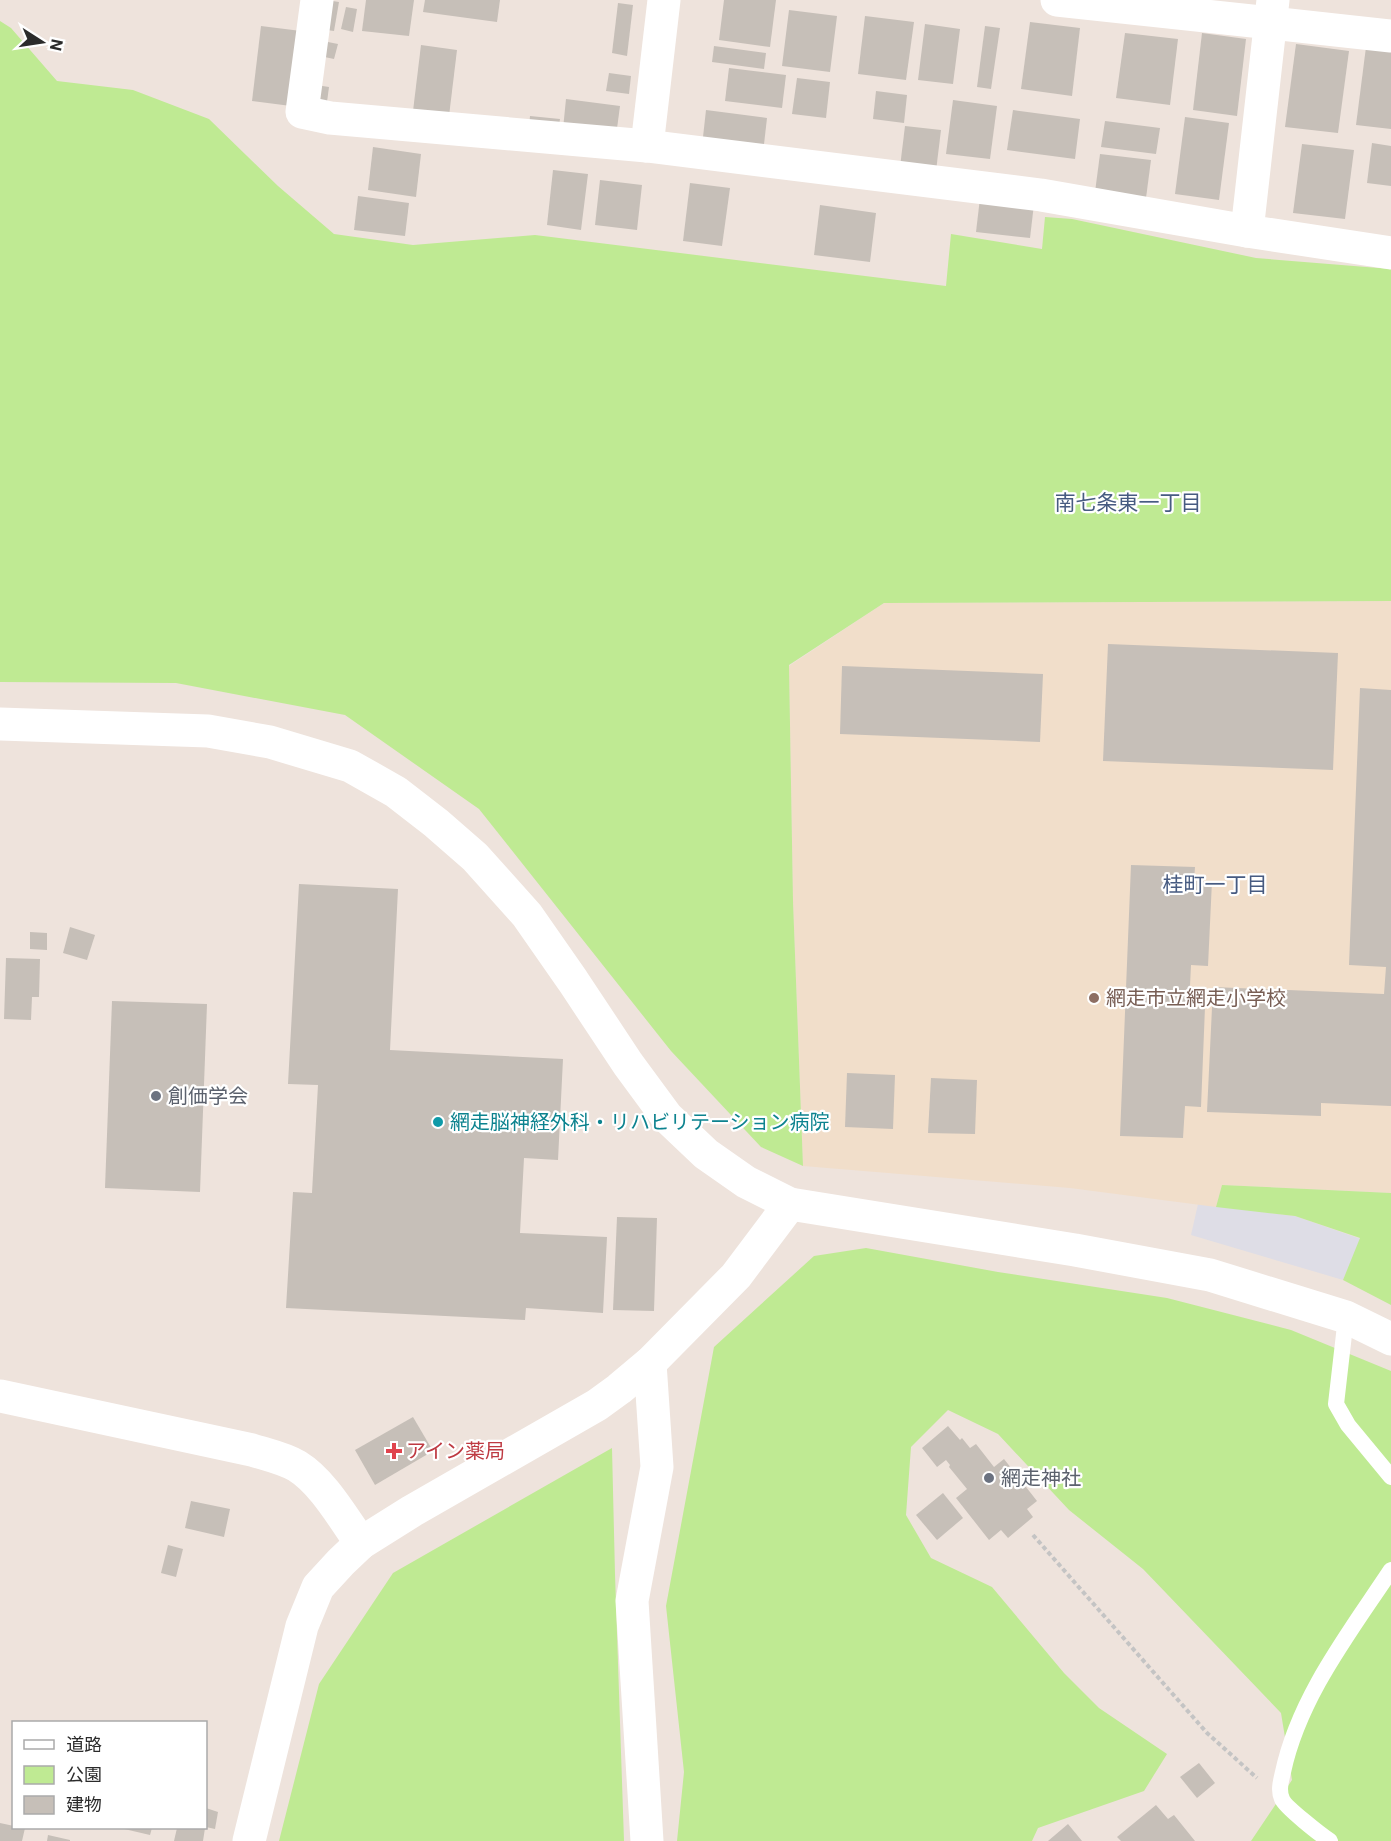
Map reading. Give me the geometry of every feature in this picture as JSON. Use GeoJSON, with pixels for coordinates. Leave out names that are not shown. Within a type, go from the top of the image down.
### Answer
{"type":"FeatureCollection","features":[{"type":"Feature","properties":{"kind":"street"},"geometry":{"type":"LineString","coordinates":[[317,0],[302,112],[330,118],[647,146],[1041,195],[1247,231],[1391,253]]}},
{"type":"Feature","properties":{"kind":"street"},"geometry":{"type":"LineString","coordinates":[[647,146],[664,0]]}},
{"type":"Feature","properties":{"kind":"street"},"geometry":{"type":"LineString","coordinates":[[1057,0],[1272,12],[1391,36]]}},
{"type":"Feature","properties":{"kind":"street"},"geometry":{"type":"LineString","coordinates":[[1247,231],[1272,12]]}},
{"type":"Feature","properties":{"kind":"street"},"geometry":{"type":"LineString","coordinates":[[0,724],[208,731],[270,742],[350,766],[396,792],[475,857],[527,915],[628,1064],[667,1117],[706,1154],[746,1182],[790,1203],[1075,1250],[1210,1275],[1346,1317],[1391,1339]]}},
{"type":"Feature","properties":{"kind":"street"},"geometry":{"type":"LineString","coordinates":[[249,1841],[307,1613],[318,1587],[361,1543],[597,1405],[619,1389],[650,1363],[736,1276],[790,1203]]}},
{"type":"Feature","properties":{"kind":"street"},"geometry":{"type":"LineString","coordinates":[[647,1841],[632,1601],[657,1467],[650,1363]]}},
{"type":"Feature","properties":{"kind":"street"},"geometry":{"type":"LineString","coordinates":[[0,1396],[252,1450],[284,1459],[299,1468],[322,1489],[361,1543]]}},
{"type":"Feature","properties":{"kind":"lane"},"geometry":{"type":"LineString","coordinates":[[1346,1317],[1336,1404],[1348,1425],[1391,1477]]}},
{"type":"Feature","properties":{"kind":"lane"},"geometry":{"type":"LineString","coordinates":[[1330,1841],[1282,1801],[1279,1788],[1285,1759],[1309,1700],[1322,1676],[1391,1570]]}},
{"type":"Feature","properties":{"kind":"path"},"geometry":{"type":"LineString","coordinates":[[1033,1535],[1208,1733],[1282,1801]]}},
{"type":"Feature","properties":{"kind":"shaded area","name":"網走市立網走小学校"},"geometry":{"type":"Polygon","coordinates":[[[1391,601],[1391,1193],[1222,1185],[1216,1207],[1070,1188],[803,1166],[793,901],[789,666],[884,603],[1391,601]]]}},
{"type":"Feature","properties":{"kind":"shaded area"},"geometry":{"type":"Polygon","coordinates":[[[1198,1204],[1295,1216],[1361,1239],[1343,1280],[1191,1235],[1198,1204]]]}},
{"type":"Feature","properties":{"kind":"green space"},"geometry":{"type":"Polygon","coordinates":[[[0,21],[11,28],[57,81],[133,90],[209,119],[278,186],[334,234],[413,245],[535,235],[946,286],[951,234],[1042,249],[1045,217],[1072,219],[1256,258],[1391,269],[1391,601],[884,603],[789,665],[793,901],[803,1166],[761,1147],[671,1051],[479,809],[345,715],[176,683],[0,682],[0,21]]]}},
{"type":"Feature","properties":{"kind":"green space"},"geometry":{"type":"Polygon","coordinates":[[[1222,1185],[1391,1193],[1391,1305],[1343,1280],[1360,1238],[1295,1216],[1216,1207],[1222,1185]]]}},
{"type":"Feature","properties":{"kind":"green space"},"geometry":{"type":"Polygon","coordinates":[[[866,1248],[998,1272],[1167,1298],[1291,1330],[1391,1371],[1391,1841],[1251,1841],[1292,1780],[1281,1713],[1143,1569],[1069,1510],[998,1434],[948,1410],[911,1447],[906,1515],[931,1558],[992,1587],[1064,1673],[1099,1708],[1167,1754],[1144,1791],[1038,1828],[1032,1841],[677,1841],[684,1772],[666,1606],[714,1347],[814,1256],[866,1248]]]}},
{"type":"Feature","properties":{"kind":"green space"},"geometry":{"type":"Polygon","coordinates":[[[612,1448],[624,1841],[279,1841],[319,1684],[393,1573],[612,1448]]]}},
{"type":"Feature","properties":{"kind":"building"},"geometry":{"type":"Polygon","coordinates":[[[326,0],[339,2],[334,31],[319,29],[326,0]]]}},
{"type":"Feature","properties":{"kind":"building"},"geometry":{"type":"Polygon","coordinates":[[[366,0],[414,0],[409,36],[362,31],[366,0]]]}},
{"type":"Feature","properties":{"kind":"building"},"geometry":{"type":"Polygon","coordinates":[[[425,0],[500,0],[497,22],[423,12],[425,0]]]}},
{"type":"Feature","properties":{"kind":"building"},"geometry":{"type":"Polygon","coordinates":[[[724,0],[776,0],[770,47],[719,40],[724,0]]]}},
{"type":"Feature","properties":{"kind":"building"},"geometry":{"type":"Polygon","coordinates":[[[618,3],[633,5],[627,56],[612,53],[618,3]]]}},
{"type":"Feature","properties":{"kind":"building"},"geometry":{"type":"Polygon","coordinates":[[[346,7],[357,9],[353,32],[341,29],[346,7]]]}},
{"type":"Feature","properties":{"kind":"building"},"geometry":{"type":"Polygon","coordinates":[[[789,10],[837,16],[830,72],[782,66],[789,10]]]}},
{"type":"Feature","properties":{"kind":"building"},"geometry":{"type":"Polygon","coordinates":[[[865,16],[914,22],[906,80],[858,74],[865,16]]]}},
{"type":"Feature","properties":{"kind":"building"},"geometry":{"type":"Polygon","coordinates":[[[1030,22],[1080,28],[1072,96],[1021,89],[1030,22]]]}},
{"type":"Feature","properties":{"kind":"building"},"geometry":{"type":"Polygon","coordinates":[[[925,24],[960,29],[953,84],[918,80],[925,24]]]}},
{"type":"Feature","properties":{"kind":"building"},"geometry":{"type":"Polygon","coordinates":[[[261,26],[301,31],[291,106],[252,101],[261,26]]]}},
{"type":"Feature","properties":{"kind":"building"},"geometry":{"type":"Polygon","coordinates":[[[985,26],[1000,28],[991,89],[977,87],[985,26]]]}},
{"type":"Feature","properties":{"kind":"building"},"geometry":{"type":"Polygon","coordinates":[[[1125,33],[1178,39],[1170,105],[1116,98],[1125,33]]]}},
{"type":"Feature","properties":{"kind":"building"},"geometry":{"type":"Polygon","coordinates":[[[1202,33],[1246,39],[1237,116],[1193,110],[1202,33]]]}},
{"type":"Feature","properties":{"kind":"building"},"geometry":{"type":"Polygon","coordinates":[[[323,41],[338,44],[334,59],[320,56],[323,41]]]}},
{"type":"Feature","properties":{"kind":"building"},"geometry":{"type":"Polygon","coordinates":[[[1296,44],[1349,51],[1338,133],[1285,127],[1296,44]]]}},
{"type":"Feature","properties":{"kind":"building"},"geometry":{"type":"Polygon","coordinates":[[[421,45],[457,50],[449,116],[413,111],[421,45]]]}},
{"type":"Feature","properties":{"kind":"building"},"geometry":{"type":"Polygon","coordinates":[[[714,46],[766,53],[764,69],[712,62],[714,46]]]}},
{"type":"Feature","properties":{"kind":"building"},"geometry":{"type":"Polygon","coordinates":[[[1366,47],[1391,50],[1391,129],[1356,125],[1366,47]]]}},
{"type":"Feature","properties":{"kind":"building"},"geometry":{"type":"Polygon","coordinates":[[[729,68],[786,75],[782,108],[725,101],[729,68]]]}},
{"type":"Feature","properties":{"kind":"building"},"geometry":{"type":"Polygon","coordinates":[[[609,73],[631,76],[629,94],[606,91],[609,73]]]}},
{"type":"Feature","properties":{"kind":"building"},"geometry":{"type":"Polygon","coordinates":[[[797,78],[830,82],[826,118],[792,114],[797,78]]]}},
{"type":"Feature","properties":{"kind":"building"},"geometry":{"type":"Polygon","coordinates":[[[316,85],[329,87],[327,102],[314,99],[316,85]]]}},
{"type":"Feature","properties":{"kind":"building"},"geometry":{"type":"Polygon","coordinates":[[[876,91],[907,95],[904,123],[873,119],[876,91]]]}},
{"type":"Feature","properties":{"kind":"building"},"geometry":{"type":"Polygon","coordinates":[[[566,99],[620,106],[616,136],[563,129],[566,99]]]}},
{"type":"Feature","properties":{"kind":"building"},"geometry":{"type":"Polygon","coordinates":[[[953,100],[997,106],[990,159],[946,154],[953,100]]]}},
{"type":"Feature","properties":{"kind":"building"},"geometry":{"type":"Polygon","coordinates":[[[706,110],[767,118],[763,153],[702,146],[706,110]]]}},
{"type":"Feature","properties":{"kind":"building"},"geometry":{"type":"Polygon","coordinates":[[[1013,110],[1080,119],[1075,159],[1007,150],[1013,110]]]}},
{"type":"Feature","properties":{"kind":"building"},"geometry":{"type":"Polygon","coordinates":[[[530,116],[560,119],[558,131],[529,127],[530,116]]]}},
{"type":"Feature","properties":{"kind":"building"},"geometry":{"type":"Polygon","coordinates":[[[1185,117],[1229,123],[1219,200],[1175,194],[1185,117]]]}},
{"type":"Feature","properties":{"kind":"building"},"geometry":{"type":"Polygon","coordinates":[[[1105,121],[1160,128],[1156,154],[1101,147],[1105,121]]]}},
{"type":"Feature","properties":{"kind":"building"},"geometry":{"type":"Polygon","coordinates":[[[905,126],[941,130],[936,171],[900,167],[905,126]]]}},
{"type":"Feature","properties":{"kind":"building"},"geometry":{"type":"Polygon","coordinates":[[[1372,143],[1391,146],[1391,186],[1367,183],[1372,143]]]}},
{"type":"Feature","properties":{"kind":"building"},"geometry":{"type":"Polygon","coordinates":[[[1302,144],[1354,150],[1345,219],[1293,213],[1302,144]]]}},
{"type":"Feature","properties":{"kind":"building"},"geometry":{"type":"Polygon","coordinates":[[[373,147],[421,154],[416,197],[368,190],[373,147]]]}},
{"type":"Feature","properties":{"kind":"building"},"geometry":{"type":"Polygon","coordinates":[[[1100,154],[1151,160],[1146,198],[1095,192],[1100,154]]]}},
{"type":"Feature","properties":{"kind":"building"},"geometry":{"type":"Polygon","coordinates":[[[553,170],[588,174],[581,230],[547,225],[553,170]]]}},
{"type":"Feature","properties":{"kind":"building"},"geometry":{"type":"Polygon","coordinates":[[[600,180],[642,185],[637,230],[595,225],[600,180]]]}},
{"type":"Feature","properties":{"kind":"building"},"geometry":{"type":"Polygon","coordinates":[[[690,183],[730,188],[722,246],[683,241],[690,183]]]}},
{"type":"Feature","properties":{"kind":"building"},"geometry":{"type":"Polygon","coordinates":[[[358,196],[409,203],[405,236],[354,230],[358,196]]]}},
{"type":"Feature","properties":{"kind":"building"},"geometry":{"type":"Polygon","coordinates":[[[980,198],[1034,204],[1030,238],[976,232],[980,198]]]}},
{"type":"Feature","properties":{"kind":"building"},"geometry":{"type":"Polygon","coordinates":[[[820,205],[876,213],[870,262],[814,255],[820,205]]]}},
{"type":"Feature","properties":{"kind":"building"},"geometry":{"type":"Polygon","coordinates":[[[1108,644],[1338,653],[1333,770],[1103,761],[1108,644]]]}},
{"type":"Feature","properties":{"kind":"building"},"geometry":{"type":"Polygon","coordinates":[[[842,666],[1043,674],[1040,742],[840,734],[842,666]]]}},
{"type":"Feature","properties":{"kind":"building"},"geometry":{"type":"Polygon","coordinates":[[[1360,688],[1391,690],[1391,1106],[1321,1103],[1321,1116],[1207,1112],[1213,987],[1384,994],[1386,967],[1349,965],[1360,688]]]}},
{"type":"Feature","properties":{"kind":"building"},"geometry":{"type":"Polygon","coordinates":[[[1131,865],[1195,867],[1194,881],[1212,881],[1208,966],[1191,965],[1189,1007],[1205,1007],[1201,1107],[1185,1106],[1183,1138],[1120,1136],[1131,865]]]}},
{"type":"Feature","properties":{"kind":"building","name":"網走脳神経外科・リハビリテーション病院"},"geometry":{"type":"Polygon","coordinates":[[[299,884],[398,889],[390,1050],[563,1059],[558,1160],[524,1158],[520,1233],[607,1237],[603,1313],[526,1308],[525,1320],[286,1308],[293,1192],[312,1193],[318,1085],[288,1084],[299,884]]]}},
{"type":"Feature","properties":{"kind":"building"},"geometry":{"type":"Polygon","coordinates":[[[70,927],[95,935],[87,960],[63,953],[70,927]]]}},
{"type":"Feature","properties":{"kind":"building"},"geometry":{"type":"Polygon","coordinates":[[[30,932],[47,933],[47,950],[30,949],[30,932]]]}},
{"type":"Feature","properties":{"kind":"building"},"geometry":{"type":"Polygon","coordinates":[[[6,958],[40,959],[39,997],[32,997],[31,1020],[4,1019],[6,958]]]}},
{"type":"Feature","properties":{"kind":"building","name":"創価学会"},"geometry":{"type":"Polygon","coordinates":[[[112,1001],[207,1004],[200,1192],[105,1188],[112,1001]]]}},
{"type":"Feature","properties":{"kind":"building"},"geometry":{"type":"Polygon","coordinates":[[[847,1073],[895,1075],[893,1129],[845,1127],[847,1073]]]}},
{"type":"Feature","properties":{"kind":"building"},"geometry":{"type":"Polygon","coordinates":[[[931,1078],[977,1080],[975,1134],[928,1133],[931,1078]]]}},
{"type":"Feature","properties":{"kind":"building"},"geometry":{"type":"Polygon","coordinates":[[[617,1217],[657,1218],[654,1311],[613,1310],[617,1217]]]}},
{"type":"Feature","properties":{"kind":"building","name":"アイン薬局"},"geometry":{"type":"Polygon","coordinates":[[[413,1417],[433,1451],[375,1485],[355,1450],[413,1417]]]}},
{"type":"Feature","properties":{"kind":"building","name":"網走神社"},"geometry":{"type":"Polygon","coordinates":[[[948,1426],[970,1448],[976,1444],[994,1467],[1004,1459],[1037,1501],[1027,1509],[1033,1517],[1008,1538],[1001,1530],[989,1540],[956,1498],[967,1489],[949,1467],[950,1465],[946,1460],[937,1467],[922,1448],[948,1426]]]}},
{"type":"Feature","properties":{"kind":"building"},"geometry":{"type":"Polygon","coordinates":[[[943,1493],[963,1518],[937,1540],[916,1515],[943,1493]]]}},
{"type":"Feature","properties":{"kind":"building"},"geometry":{"type":"Polygon","coordinates":[[[191,1501],[230,1509],[224,1537],[185,1528],[191,1501]]]}},
{"type":"Feature","properties":{"kind":"building"},"geometry":{"type":"Polygon","coordinates":[[[168,1545],[183,1549],[176,1577],[161,1573],[168,1545]]]}},
{"type":"Feature","properties":{"kind":"building"},"geometry":{"type":"Polygon","coordinates":[[[1199,1763],[1215,1783],[1197,1798],[1180,1777],[1199,1763]]]}},
{"type":"Feature","properties":{"kind":"building"},"geometry":{"type":"Polygon","coordinates":[[[1156,1805],[1168,1819],[1174,1815],[1195,1841],[1121,1841],[1117,1837],[1156,1805]]]}},
{"type":"Feature","properties":{"kind":"building"},"geometry":{"type":"Polygon","coordinates":[[[207,1808],[218,1812],[215,1829],[207,1827],[207,1808]]]}},
{"type":"Feature","properties":{"kind":"building"},"geometry":{"type":"Polygon","coordinates":[[[0,1823],[12,1826],[12,1829],[25,1829],[22,1841],[0,1841],[0,1823]]]}},
{"type":"Feature","properties":{"kind":"building"},"geometry":{"type":"Polygon","coordinates":[[[1068,1824],[1082,1841],[1048,1841],[1068,1824]]]}},
{"type":"Feature","properties":{"kind":"building"},"geometry":{"type":"Polygon","coordinates":[[[124,1829],[152,1829],[150,1835],[124,1829]]]}},
{"type":"Feature","properties":{"kind":"building"},"geometry":{"type":"Polygon","coordinates":[[[177,1829],[205,1829],[203,1841],[174,1841],[177,1829]]]}},
{"type":"Feature","properties":{"kind":"building"},"geometry":{"type":"Polygon","coordinates":[[[48,1835],[70,1840],[70,1841],[47,1841],[48,1835]]]}},
{"type":"Feature","properties":{"kind":"place","name":"網走市立網走小学校"},"geometry":{"type":"Point","coordinates":[1094,998]}},
{"type":"Feature","properties":{"kind":"place","name":"創価学会"},"geometry":{"type":"Point","coordinates":[156,1096]}},
{"type":"Feature","properties":{"kind":"place","name":"網走脳神経外科・リハビリテーション病院"},"geometry":{"type":"Point","coordinates":[438,1122]}},
{"type":"Feature","properties":{"kind":"place","name":"アイン薬局"},"geometry":{"type":"Point","coordinates":[394,1451]}},
{"type":"Feature","properties":{"kind":"place","name":"網走神社"},"geometry":{"type":"Point","coordinates":[989,1478]}},
{"type":"Feature","properties":{"kind":"district","name":"南七条東一丁目"},"geometry":{"type":"Point","coordinates":[1128,503]}},
{"type":"Feature","properties":{"kind":"district","name":"桂町一丁目"},"geometry":{"type":"Point","coordinates":[1215,885]}}]}
